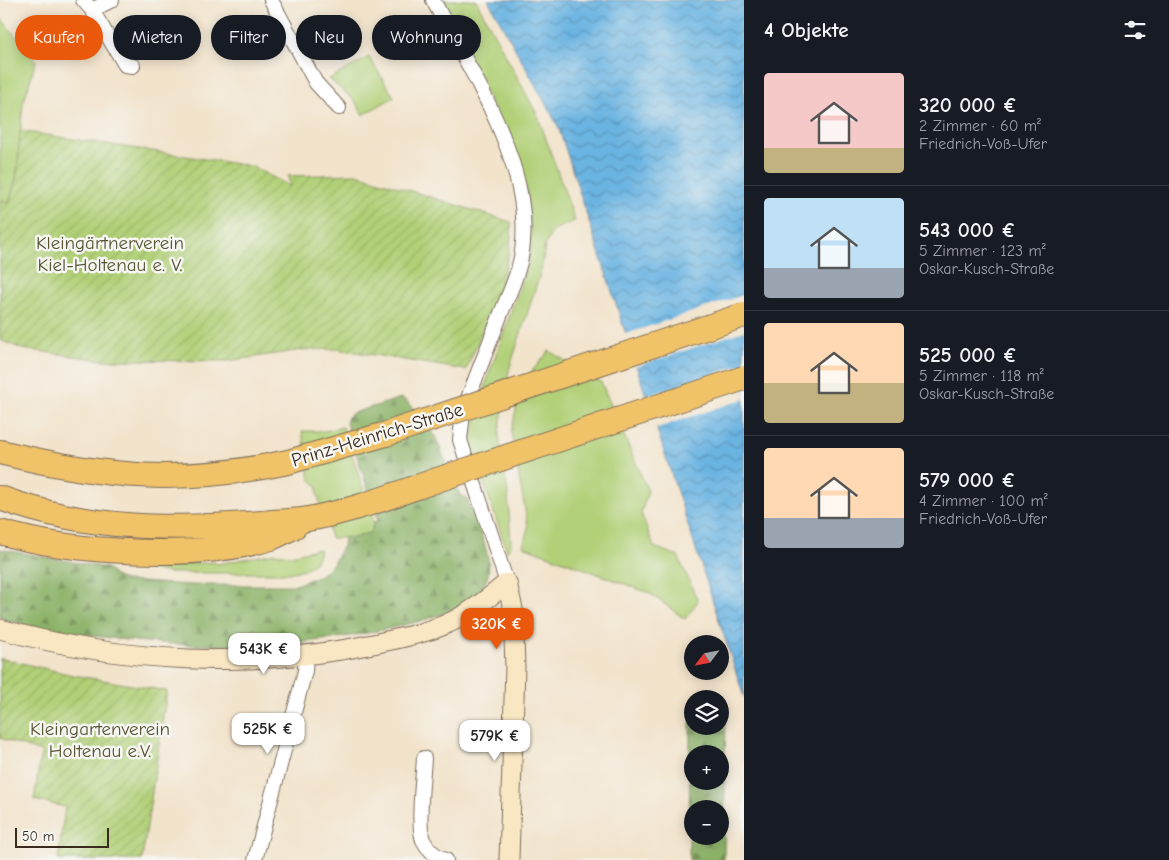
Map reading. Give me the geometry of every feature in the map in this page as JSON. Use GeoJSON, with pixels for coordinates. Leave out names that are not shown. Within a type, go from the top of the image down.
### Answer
{"type":"FeatureCollection","features":[{"type":"Feature","properties":{"kind":"highway","name":"Prinz-Heinrich-Straße"},"geometry":{"type":"LineString","coordinates":[[0,452],[62,467],[142,477],[194,477],[248,471],[288,462],[386,434],[744,315]]}},
{"type":"Feature","properties":{"kind":"highway"},"geometry":{"type":"LineString","coordinates":[[0,532],[39,542],[129,550],[196,549],[258,541],[272,537],[307,520],[379,499],[744,378]]}},
{"type":"Feature","properties":{"kind":"highway"},"geometry":{"type":"LineString","coordinates":[[0,498],[49,514],[93,522],[165,528],[307,520]]}},
{"type":"Feature","properties":{"kind":"street"},"geometry":{"type":"LineString","coordinates":[[112,0],[87,5],[126,65],[132,66]]}},
{"type":"Feature","properties":{"kind":"street"},"geometry":{"type":"LineString","coordinates":[[271,0],[316,83],[339,108]]}},
{"type":"Feature","properties":{"kind":"street"},"geometry":{"type":"LineString","coordinates":[[432,0],[490,110],[511,156],[522,203],[524,234],[520,263],[463,412],[460,428],[464,452],[506,580],[513,609],[515,664],[509,860]]}},
{"type":"Feature","properties":{"kind":"street"},"geometry":{"type":"LineString","coordinates":[[0,629],[95,650],[159,657],[235,660],[306,655],[360,647],[445,625],[467,613],[506,580]]}},
{"type":"Feature","properties":{"kind":"street"},"geometry":{"type":"LineString","coordinates":[[255,860],[305,671],[306,655]]}},
{"type":"Feature","properties":{"kind":"street"},"geometry":{"type":"LineString","coordinates":[[424,758],[420,831],[428,848],[434,855],[446,860]]}},
{"type":"Feature","properties":{"kind":"green space"},"geometry":{"type":"Polygon","coordinates":[[[440,0],[476,0],[538,116],[575,221],[553,230],[545,245],[541,271],[509,370],[499,434],[508,494],[511,545],[507,551],[470,442],[488,377],[527,266],[531,232],[527,191],[517,156],[470,60],[481,60],[481,15],[447,15],[440,0]]]}},
{"type":"Feature","properties":{"kind":"green space"},"geometry":{"type":"Polygon","coordinates":[[[0,17],[15,35],[15,60],[36,61],[23,104],[17,175],[9,203],[0,199],[0,17]]]}},
{"type":"Feature","properties":{"kind":"green space"},"geometry":{"type":"Polygon","coordinates":[[[369,57],[394,97],[363,115],[354,100],[329,79],[369,57]]]}},
{"type":"Feature","properties":{"kind":"green space","name":"Kleingärtnerverein Kiel-Holtenau e. V."},"geometry":{"type":"Polygon","coordinates":[[[20,131],[251,166],[290,186],[288,176],[357,174],[511,222],[511,238],[503,276],[466,370],[337,349],[302,350],[228,361],[102,360],[22,349],[0,340],[0,200],[9,203],[17,175],[20,131]]]}},
{"type":"Feature","properties":{"kind":"green space"},"geometry":{"type":"Polygon","coordinates":[[[549,351],[601,382],[648,491],[641,513],[654,547],[678,556],[698,601],[685,619],[649,593],[523,546],[528,527],[511,432],[522,383],[549,351]]]}},
{"type":"Feature","properties":{"kind":"green space"},"geometry":{"type":"Polygon","coordinates":[[[401,398],[407,401],[435,436],[459,493],[467,499],[486,549],[489,570],[487,578],[481,588],[464,604],[430,618],[368,633],[287,644],[246,646],[123,640],[41,628],[0,618],[0,549],[107,568],[113,575],[125,581],[191,585],[296,585],[322,574],[332,565],[343,546],[344,537],[354,538],[371,532],[374,522],[378,520],[346,423],[348,417],[353,413],[401,398]]]}},
{"type":"Feature","properties":{"kind":"green space"},"geometry":{"type":"Polygon","coordinates":[[[343,427],[374,522],[371,532],[354,538],[331,538],[317,493],[318,487],[310,479],[302,431],[325,431],[343,427]]]}},
{"type":"Feature","properties":{"kind":"green space"},"geometry":{"type":"Polygon","coordinates":[[[316,549],[320,550],[319,555],[313,564],[304,569],[289,573],[170,573],[151,570],[149,567],[215,562],[217,564],[275,553],[291,555],[316,549]]]}},
{"type":"Feature","properties":{"kind":"green space","name":"Kleingartenverein Holtenau e.V."},"geometry":{"type":"Polygon","coordinates":[[[0,658],[73,675],[167,691],[142,860],[58,860],[65,807],[34,800],[41,752],[0,738],[0,658]]]}},
{"type":"Feature","properties":{"kind":"green space"},"geometry":{"type":"Polygon","coordinates":[[[690,735],[726,735],[726,745],[690,745],[690,735]]]}},
{"type":"Feature","properties":{"kind":"green space"},"geometry":{"type":"Polygon","coordinates":[[[690,790],[725,790],[725,800],[689,800],[690,790]]]}},
{"type":"Feature","properties":{"kind":"green space"},"geometry":{"type":"Polygon","coordinates":[[[689,845],[724,845],[724,860],[689,860],[689,845]]]}},
{"type":"Feature","properties":{"kind":"water"},"geometry":{"type":"Polygon","coordinates":[[[488,0],[744,0],[744,697],[729,651],[729,635],[724,635],[558,126],[488,0]]]}},
{"type":"Feature","properties":{"kind":"pier"},"geometry":{"type":"Polygon","coordinates":[[[744,295],[744,331],[634,367],[623,335],[744,295]]]}},
{"type":"Feature","properties":{"kind":"pier"},"geometry":{"type":"Polygon","coordinates":[[[744,364],[744,399],[654,429],[644,397],[744,364]]]}}]}
